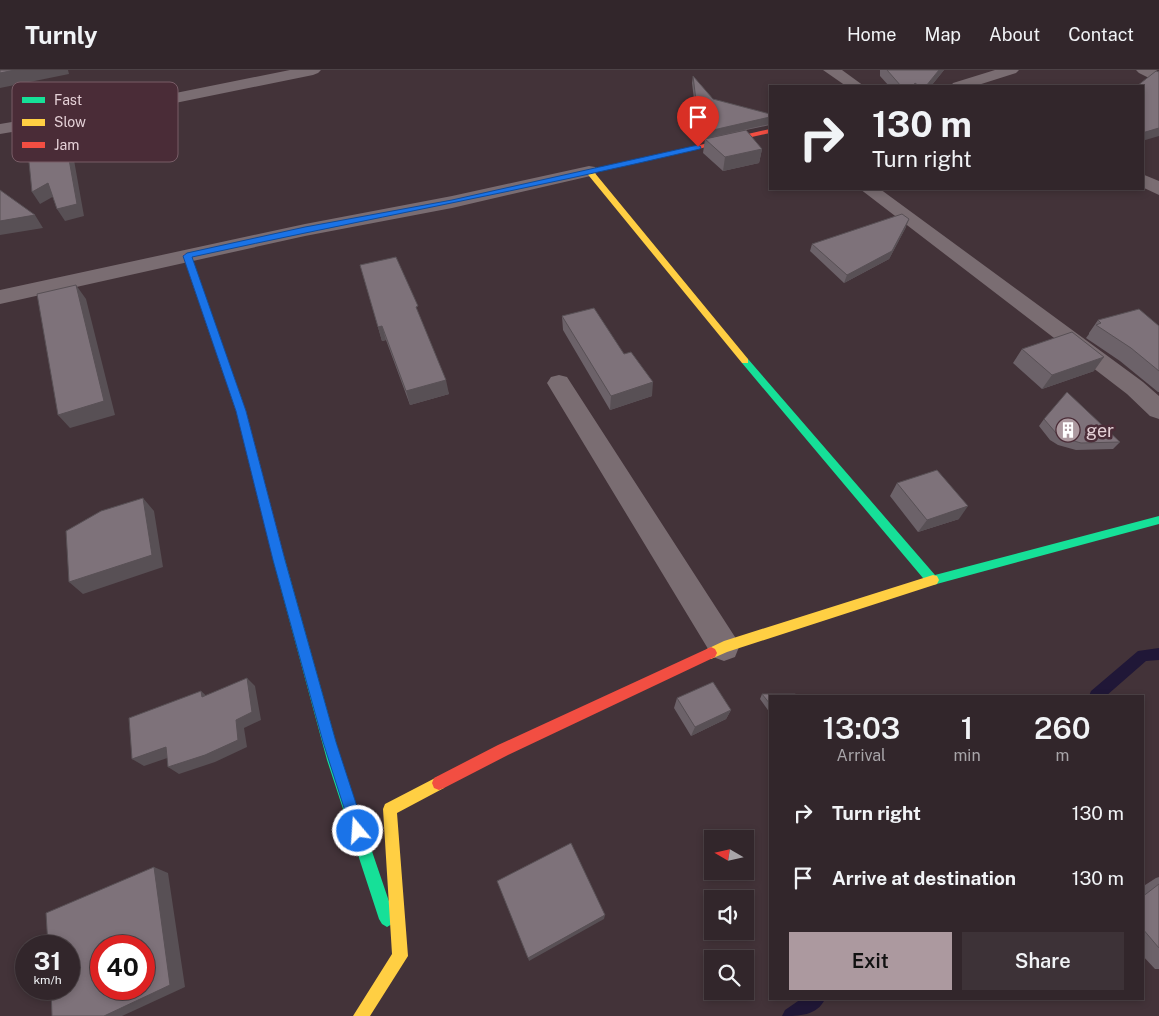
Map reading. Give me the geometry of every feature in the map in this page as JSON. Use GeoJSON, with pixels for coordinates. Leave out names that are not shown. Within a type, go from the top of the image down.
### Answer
{"type":"FeatureCollection","features":[{"type":"Feature","properties":{"kind":"street"},"geometry":{"type":"LineString","coordinates":[[178,97],[313,70]]}},
{"type":"Feature","properties":{"kind":"street"},"geometry":{"type":"LineString","coordinates":[[831,70],[854,85]]}},
{"type":"Feature","properties":{"kind":"street"},"geometry":{"type":"LineString","coordinates":[[969,85],[1012,70]]}},
{"type":"Feature","properties":{"kind":"street"},"geometry":{"type":"LineString","coordinates":[[1144,70],[1159,78]]}},
{"type":"Feature","properties":{"kind":"street"},"geometry":{"type":"LineString","coordinates":[[0,297],[305,230],[452,202],[769,131]]}},
{"type":"Feature","properties":{"kind":"street"},"geometry":{"type":"LineString","coordinates":[[589,171],[692,299],[932,580]]}},
{"type":"Feature","properties":{"kind":"street"},"geometry":{"type":"LineString","coordinates":[[1144,180],[1159,189]]}},
{"type":"Feature","properties":{"kind":"street"},"geometry":{"type":"LineString","coordinates":[[870,190],[1135,388],[1159,410]]}},
{"type":"Feature","properties":{"kind":"street"},"geometry":{"type":"LineString","coordinates":[[187,256],[241,411],[279,560],[334,760],[400,956]]}},
{"type":"Feature","properties":{"kind":"street"},"geometry":{"type":"LineString","coordinates":[[559,383],[724,648]]}},
{"type":"Feature","properties":{"kind":"street"},"geometry":{"type":"LineString","coordinates":[[361,1016],[400,956],[390,809],[503,750],[724,648],[932,580],[1159,520]]}},
{"type":"Feature","properties":{"kind":"building"},"geometry":{"type":"Polygon","coordinates":[[[0,70],[15,70],[0,73],[0,70]]]}},
{"type":"Feature","properties":{"kind":"building"},"geometry":{"type":"Polygon","coordinates":[[[887,70],[939,70],[927,85],[918,85],[915,83],[914,85],[900,85],[887,70]]]}},
{"type":"Feature","properties":{"kind":"building"},"geometry":{"type":"Polygon","coordinates":[[[1156,71],[1159,72],[1159,128],[1144,132],[1144,85],[1138,85],[1156,71]]]}},
{"type":"Feature","properties":{"kind":"building"},"geometry":{"type":"Polygon","coordinates":[[[693,76],[713,99],[769,114],[769,117],[700,133],[693,76]]]}},
{"type":"Feature","properties":{"kind":"building"},"geometry":{"type":"Polygon","coordinates":[[[746,130],[762,149],[725,157],[705,139],[746,130]]]}},
{"type":"Feature","properties":{"kind":"building"},"geometry":{"type":"Polygon","coordinates":[[[29,162],[70,162],[77,204],[57,209],[48,183],[32,192],[29,162]]]}},
{"type":"Feature","properties":{"kind":"building"},"geometry":{"type":"Polygon","coordinates":[[[0,190],[35,215],[0,221],[0,190]]]}},
{"type":"Feature","properties":{"kind":"building"},"geometry":{"type":"Polygon","coordinates":[[[902,214],[909,219],[892,251],[847,275],[812,244],[902,214]]]}},
{"type":"Feature","properties":{"kind":"building"},"geometry":{"type":"Polygon","coordinates":[[[396,257],[418,306],[416,307],[446,380],[406,391],[382,326],[378,327],[360,265],[396,257]]]}},
{"type":"Feature","properties":{"kind":"building"},"geometry":{"type":"Polygon","coordinates":[[[76,285],[104,401],[58,415],[37,294],[76,285]]]}},
{"type":"Feature","properties":{"kind":"building"},"geometry":{"type":"Polygon","coordinates":[[[594,308],[624,354],[631,352],[653,382],[611,396],[562,316],[594,308]]]}},
{"type":"Feature","properties":{"kind":"building"},"geometry":{"type":"Polygon","coordinates":[[[1139,309],[1159,326],[1159,371],[1131,348],[1096,325],[1101,323],[1098,320],[1139,309]]]}},
{"type":"Feature","properties":{"kind":"building"},"geometry":{"type":"Polygon","coordinates":[[[1072,332],[1104,357],[1052,375],[1022,349],[1072,332]]]}},
{"type":"Feature","properties":{"kind":"building"},"geometry":{"type":"Polygon","coordinates":[[[1067,392],[1120,442],[1081,443],[1064,438],[1056,433],[1044,419],[1067,392]]]}},
{"type":"Feature","properties":{"kind":"building"},"geometry":{"type":"Polygon","coordinates":[[[937,470],[968,506],[927,520],[897,483],[937,470]]]}},
{"type":"Feature","properties":{"kind":"building"},"geometry":{"type":"Polygon","coordinates":[[[143,498],[152,555],[69,582],[66,531],[101,511],[143,498]]]}},
{"type":"Feature","properties":{"kind":"building"},"geometry":{"type":"Polygon","coordinates":[[[247,678],[252,712],[236,720],[238,740],[205,755],[168,767],[166,747],[132,759],[129,718],[201,691],[202,697],[247,678]]]}},
{"type":"Feature","properties":{"kind":"building"},"geometry":{"type":"Polygon","coordinates":[[[713,682],[731,710],[695,727],[677,698],[713,682]]]}},
{"type":"Feature","properties":{"kind":"building"},"geometry":{"type":"Polygon","coordinates":[[[762,694],[796,695],[769,695],[769,703],[762,694]]]}},
{"type":"Feature","properties":{"kind":"building"},"geometry":{"type":"Polygon","coordinates":[[[571,843],[605,915],[528,958],[497,881],[571,843]]]}},
{"type":"Feature","properties":{"kind":"building"},"geometry":{"type":"Polygon","coordinates":[[[154,867],[170,985],[155,992],[155,935],[90,935],[90,1000],[138,1000],[104,1016],[52,1016],[51,1000],[80,1000],[80,935],[47,935],[46,913],[154,867]]]}},
{"type":"Feature","properties":{"kind":"building"},"geometry":{"type":"Polygon","coordinates":[[[1159,884],[1159,948],[1144,930],[1144,895],[1159,884]]]}},
{"type":"Feature","properties":{"kind":"waterway"},"geometry":{"type":"LineString","coordinates":[[1097,695],[1143,655],[1159,654]]}},
{"type":"Feature","properties":{"kind":"waterway"},"geometry":{"type":"LineString","coordinates":[[791,1016],[815,1000]]}},
{"type":"Feature","properties":{"kind":"traffic: fast"},"geometry":{"type":"LineString","coordinates":[[745,361],[932,580]]}},
{"type":"Feature","properties":{"kind":"traffic: fast"},"geometry":{"type":"LineString","coordinates":[[933,580],[1159,520]]}},
{"type":"Feature","properties":{"kind":"traffic: fast"},"geometry":{"type":"LineString","coordinates":[[278,556],[334,760],[387,919]]}},
{"type":"Feature","properties":{"kind":"traffic: slow"},"geometry":{"type":"LineString","coordinates":[[599,169],[589,171],[745,361]]}},
{"type":"Feature","properties":{"kind":"traffic: slow"},"geometry":{"type":"LineString","coordinates":[[711,653],[724,647],[933,580]]}},
{"type":"Feature","properties":{"kind":"traffic: slow"},"geometry":{"type":"LineString","coordinates":[[361,1016],[400,956],[390,809],[439,783]]}},
{"type":"Feature","properties":{"kind":"traffic: jam"},"geometry":{"type":"LineString","coordinates":[[599,169],[769,131]]}},
{"type":"Feature","properties":{"kind":"traffic: jam"},"geometry":{"type":"LineString","coordinates":[[187,256],[241,411],[278,556]]}},
{"type":"Feature","properties":{"kind":"traffic: jam"},"geometry":{"type":"LineString","coordinates":[[439,783],[503,750],[711,653]]}},
{"type":"Feature","properties":{"kind":"place","name":"ger"},"geometry":{"type":"Point","coordinates":[1068,430]}},
{"type":"Feature","properties":{"kind":"route"},"geometry":{"type":"LineString","coordinates":[[358,831],[334,760],[279,560],[241,411],[187,256],[305,230],[452,202],[698,147]]}}]}
